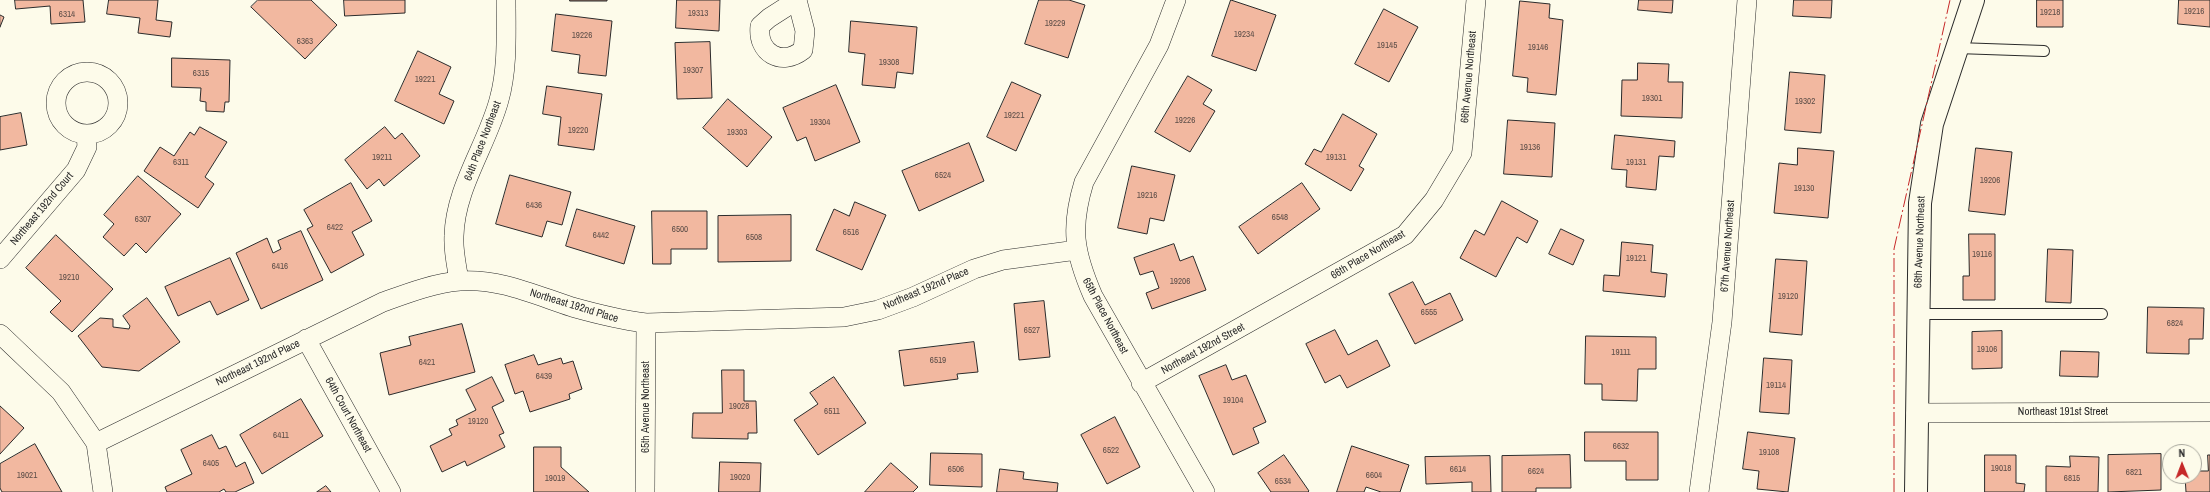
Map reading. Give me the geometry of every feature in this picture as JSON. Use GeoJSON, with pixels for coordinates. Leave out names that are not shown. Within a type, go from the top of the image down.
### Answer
{"type":"FeatureCollection","features":[{"type":"Feature","properties":{"kind":"street","name":"64th Place Northeast"},"geometry":{"type":"LineString","coordinates":[[459,281],[454,236],[456,216],[463,194],[499,102],[504,80],[506,0]]}},
{"type":"Feature","properties":{"kind":"street","name":"65th Place Northeast"},"geometry":{"type":"LineString","coordinates":[[1176,0],[1159,46],[1084,182],[1077,206],[1075,225],[1077,250],[1081,269],[1093,296],[1141,383],[1205,492]]}},
{"type":"Feature","properties":{"kind":"street","name":"66th Avenue Northeast"},"geometry":{"type":"LineString","coordinates":[[1462,153],[1476,0]]}},
{"type":"Feature","properties":{"kind":"street","name":"67th Avenue Northeast"},"geometry":{"type":"LineString","coordinates":[[1699,492],[1722,322],[1747,0]]}},
{"type":"Feature","properties":{"kind":"street","name":"68th Avenue Northeast"},"geometry":{"type":"LineString","coordinates":[[1916,492],[1920,203],[1932,124],[1973,0]]}},
{"type":"Feature","properties":{"kind":"street","name":"Northeast 192nd Court"},"geometry":{"type":"LineString","coordinates":[[0,259],[76,170],[87,147],[86,134]]}},
{"type":"Feature","properties":{"kind":"street","name":"66th Place Northeast"},"geometry":{"type":"LineString","coordinates":[[1266,315],[1405,235],[1434,200],[1462,153]]}},
{"type":"Feature","properties":{"kind":"street","name":"Northeast 192nd Place"},"geometry":{"type":"LineString","coordinates":[[96,443],[383,302],[417,290],[459,281],[507,285],[621,320],[646,323],[844,317],[878,310],[914,297],[974,269],[1004,260],[1077,250]]}},
{"type":"Feature","properties":{"kind":"street","name":"Northeast 192nd Street"},"geometry":{"type":"LineString","coordinates":[[1141,383],[1266,315]]}},
{"type":"Feature","properties":{"kind":"street","name":"65th Avenue Northeast"},"geometry":{"type":"LineString","coordinates":[[645,492],[646,323]]}},
{"type":"Feature","properties":{"kind":"street"},"geometry":{"type":"LineString","coordinates":[[0,334],[61,392],[96,443],[103,492]]}},
{"type":"Feature","properties":{"kind":"street","name":"64th Court Northeast"},"geometry":{"type":"LineString","coordinates":[[306,339],[391,492]]}},
{"type":"Feature","properties":{"kind":"street","name":"Northeast 191st Street"},"geometry":{"type":"LineString","coordinates":[[1916,413],[2210,412]]}},
{"type":"Feature","properties":{"kind":"lane"},"geometry":{"type":"LineString","coordinates":[[1957,48],[2044,51]]}},
{"type":"Feature","properties":{"kind":"lane"},"geometry":{"type":"LineString","coordinates":[[1918,314],[2102,314]]}},
{"type":"Feature","properties":{"kind":"building"},"geometry":{"type":"Polygon","coordinates":[[[15,0],[83,0],[85,22],[51,24],[50,6],[16,9],[15,0]]]}},
{"type":"Feature","properties":{"kind":"building"},"geometry":{"type":"Polygon","coordinates":[[[109,0],[158,0],[156,20],[172,22],[170,37],[138,33],[140,18],[107,14],[109,0]]]}},
{"type":"Feature","properties":{"kind":"building"},"geometry":{"type":"Polygon","coordinates":[[[258,0],[311,0],[337,25],[305,59],[251,7],[258,0]]]}},
{"type":"Feature","properties":{"kind":"building"},"geometry":{"type":"Polygon","coordinates":[[[344,0],[405,0],[405,13],[345,16],[344,0]]]}},
{"type":"Feature","properties":{"kind":"building"},"geometry":{"type":"Polygon","coordinates":[[[607,0],[607,1],[570,1],[607,0]]]}},
{"type":"Feature","properties":{"kind":"building"},"geometry":{"type":"Polygon","coordinates":[[[677,0],[720,0],[719,31],[676,28],[677,0]]]}},
{"type":"Feature","properties":{"kind":"building"},"geometry":{"type":"Polygon","coordinates":[[[1039,0],[1069,0],[1085,5],[1068,58],[1025,44],[1039,0]]]}},
{"type":"Feature","properties":{"kind":"building"},"geometry":{"type":"Polygon","coordinates":[[[1231,0],[1276,15],[1256,71],[1212,56],[1231,0]]]}},
{"type":"Feature","properties":{"kind":"building"},"geometry":{"type":"Polygon","coordinates":[[[1639,0],[1673,0],[1672,13],[1638,10],[1639,0]]]}},
{"type":"Feature","properties":{"kind":"building"},"geometry":{"type":"Polygon","coordinates":[[[1794,0],[1832,0],[1831,18],[1793,16],[1794,0]]]}},
{"type":"Feature","properties":{"kind":"building"},"geometry":{"type":"Polygon","coordinates":[[[2037,0],[2063,0],[2063,27],[2037,27],[2037,0]]]}},
{"type":"Feature","properties":{"kind":"building"},"geometry":{"type":"Polygon","coordinates":[[[2179,0],[2210,0],[2210,27],[2178,24],[2179,0]]]}},
{"type":"Feature","properties":{"kind":"building"},"geometry":{"type":"Polygon","coordinates":[[[1520,1],[1550,4],[1549,18],[1563,20],[1556,95],[1527,92],[1528,78],[1513,76],[1520,1]]]}},
{"type":"Feature","properties":{"kind":"building"},"geometry":{"type":"Polygon","coordinates":[[[1384,9],[1418,27],[1389,82],[1355,64],[1384,9]]]}},
{"type":"Feature","properties":{"kind":"building"},"geometry":{"type":"Polygon","coordinates":[[[556,14],[612,21],[606,76],[578,73],[580,55],[552,51],[556,14]]]}},
{"type":"Feature","properties":{"kind":"building"},"geometry":{"type":"Polygon","coordinates":[[[0,15],[4,17],[0,27],[0,15]]]}},
{"type":"Feature","properties":{"kind":"building"},"geometry":{"type":"Polygon","coordinates":[[[851,21],[917,27],[913,74],[897,72],[895,88],[862,85],[865,54],[849,52],[851,21]]]}},
{"type":"Feature","properties":{"kind":"building"},"geometry":{"type":"Polygon","coordinates":[[[710,42],[712,98],[677,99],[675,43],[710,42]]]}},
{"type":"Feature","properties":{"kind":"building"},"geometry":{"type":"Polygon","coordinates":[[[418,51],[451,67],[439,94],[454,101],[444,124],[395,101],[418,51]]]}},
{"type":"Feature","properties":{"kind":"building"},"geometry":{"type":"Polygon","coordinates":[[[172,58],[230,60],[229,102],[225,102],[224,112],[206,111],[206,102],[200,101],[201,88],[172,87],[172,58]]]}},
{"type":"Feature","properties":{"kind":"building"},"geometry":{"type":"Polygon","coordinates":[[[1638,63],[1669,64],[1668,82],[1683,82],[1682,118],[1621,116],[1622,80],[1637,80],[1638,63]]]}},
{"type":"Feature","properties":{"kind":"building"},"geometry":{"type":"Polygon","coordinates":[[[1790,72],[1825,75],[1821,133],[1785,130],[1790,72]]]}},
{"type":"Feature","properties":{"kind":"building"},"geometry":{"type":"Polygon","coordinates":[[[1188,76],[1212,90],[1203,104],[1215,111],[1190,152],[1155,132],[1188,76]]]}},
{"type":"Feature","properties":{"kind":"building"},"geometry":{"type":"Polygon","coordinates":[[[1012,82],[1041,95],[1016,151],[987,137],[1012,82]]]}},
{"type":"Feature","properties":{"kind":"building"},"geometry":{"type":"Polygon","coordinates":[[[836,85],[860,142],[815,161],[806,137],[797,141],[783,108],[836,85]]]}},
{"type":"Feature","properties":{"kind":"building"},"geometry":{"type":"Polygon","coordinates":[[[547,86],[602,94],[594,150],[558,145],[561,117],[543,114],[547,86]]]}},
{"type":"Feature","properties":{"kind":"building"},"geometry":{"type":"Polygon","coordinates":[[[728,99],[772,137],[747,167],[703,128],[728,99]]]}},
{"type":"Feature","properties":{"kind":"building"},"geometry":{"type":"Polygon","coordinates":[[[21,113],[27,145],[0,150],[0,117],[21,113]]]}},
{"type":"Feature","properties":{"kind":"building"},"geometry":{"type":"Polygon","coordinates":[[[1343,114],[1377,134],[1359,166],[1364,169],[1351,191],[1305,164],[1314,149],[1321,152],[1343,114]]]}},
{"type":"Feature","properties":{"kind":"building"},"geometry":{"type":"Polygon","coordinates":[[[1508,120],[1555,123],[1552,177],[1504,174],[1508,120]]]}},
{"type":"Feature","properties":{"kind":"building"},"geometry":{"type":"Polygon","coordinates":[[[200,127],[227,142],[205,177],[214,184],[198,208],[144,171],[160,147],[174,156],[190,132],[194,135],[200,127]]]}},
{"type":"Feature","properties":{"kind":"building"},"geometry":{"type":"Polygon","coordinates":[[[385,127],[395,139],[402,133],[420,156],[384,186],[379,179],[367,189],[345,160],[385,127]]]}},
{"type":"Feature","properties":{"kind":"building"},"geometry":{"type":"Polygon","coordinates":[[[1615,135],[1675,141],[1674,157],[1659,156],[1656,190],[1626,187],[1627,170],[1612,169],[1615,135]]]}},
{"type":"Feature","properties":{"kind":"building"},"geometry":{"type":"Polygon","coordinates":[[[969,143],[984,181],[919,211],[902,171],[969,143]]]}},
{"type":"Feature","properties":{"kind":"building"},"geometry":{"type":"Polygon","coordinates":[[[1798,148],[1834,151],[1828,218],[1774,213],[1779,163],[1797,165],[1798,148]]]}},
{"type":"Feature","properties":{"kind":"building"},"geometry":{"type":"Polygon","coordinates":[[[1976,148],[2012,152],[2005,215],[1969,211],[1976,148]]]}},
{"type":"Feature","properties":{"kind":"building"},"geometry":{"type":"Polygon","coordinates":[[[1132,166],[1175,175],[1164,221],[1150,218],[1147,234],[1118,228],[1132,166]]]}},
{"type":"Feature","properties":{"kind":"building"},"geometry":{"type":"Polygon","coordinates":[[[510,175],[571,192],[562,225],[547,221],[542,237],[496,224],[510,175]]]}},
{"type":"Feature","properties":{"kind":"building"},"geometry":{"type":"Polygon","coordinates":[[[138,176],[181,214],[146,253],[136,243],[124,256],[103,237],[114,224],[104,215],[138,176]]]}},
{"type":"Feature","properties":{"kind":"building"},"geometry":{"type":"Polygon","coordinates":[[[351,183],[372,221],[352,232],[364,255],[331,273],[307,229],[313,226],[304,210],[351,183]]]}},
{"type":"Feature","properties":{"kind":"building"},"geometry":{"type":"Polygon","coordinates":[[[1302,183],[1320,209],[1258,254],[1239,227],[1302,183]]]}},
{"type":"Feature","properties":{"kind":"building"},"geometry":{"type":"Polygon","coordinates":[[[1502,201],[1538,221],[1527,243],[1517,237],[1496,277],[1460,258],[1475,230],[1484,235],[1502,201]]]}},
{"type":"Feature","properties":{"kind":"building"},"geometry":{"type":"Polygon","coordinates":[[[855,202],[886,215],[862,270],[816,250],[834,209],[849,216],[855,202]]]}},
{"type":"Feature","properties":{"kind":"building"},"geometry":{"type":"Polygon","coordinates":[[[577,209],[635,226],[624,264],[566,246],[577,209]]]}},
{"type":"Feature","properties":{"kind":"building"},"geometry":{"type":"Polygon","coordinates":[[[652,211],[707,211],[707,249],[671,249],[671,264],[653,264],[652,211]]]}},
{"type":"Feature","properties":{"kind":"building"},"geometry":{"type":"Polygon","coordinates":[[[791,215],[791,261],[718,262],[718,216],[791,215]]]}},
{"type":"Feature","properties":{"kind":"building"},"geometry":{"type":"Polygon","coordinates":[[[1561,229],[1584,240],[1573,265],[1549,254],[1561,229]]]}},
{"type":"Feature","properties":{"kind":"building"},"geometry":{"type":"Polygon","coordinates":[[[301,231],[323,280],[261,309],[236,253],[267,238],[273,253],[281,249],[278,241],[301,231]]]}},
{"type":"Feature","properties":{"kind":"building"},"geometry":{"type":"Polygon","coordinates":[[[1969,234],[1995,234],[1995,300],[1963,300],[1963,276],[1969,276],[1969,234]]]}},
{"type":"Feature","properties":{"kind":"building"},"geometry":{"type":"Polygon","coordinates":[[[56,235],[113,289],[72,332],[50,312],[61,301],[26,268],[56,235]]]}},
{"type":"Feature","properties":{"kind":"building"},"geometry":{"type":"Polygon","coordinates":[[[1622,242],[1653,245],[1651,272],[1667,274],[1665,297],[1603,291],[1604,275],[1619,276],[1622,242]]]}},
{"type":"Feature","properties":{"kind":"building"},"geometry":{"type":"Polygon","coordinates":[[[1174,244],[1180,261],[1193,256],[1206,290],[1152,309],[1146,293],[1159,288],[1153,271],[1140,275],[1134,258],[1174,244]]]}},
{"type":"Feature","properties":{"kind":"building"},"geometry":{"type":"Polygon","coordinates":[[[2048,249],[2073,250],[2071,303],[2046,302],[2048,249]]]}},
{"type":"Feature","properties":{"kind":"building"},"geometry":{"type":"Polygon","coordinates":[[[230,258],[249,300],[217,315],[210,301],[178,316],[165,287],[230,258]]]}},
{"type":"Feature","properties":{"kind":"building"},"geometry":{"type":"Polygon","coordinates":[[[1776,259],[1807,261],[1802,335],[1770,332],[1776,259]]]}},
{"type":"Feature","properties":{"kind":"building"},"geometry":{"type":"Polygon","coordinates":[[[1413,282],[1425,305],[1450,293],[1463,320],[1415,344],[1389,294],[1413,282]]]}},
{"type":"Feature","properties":{"kind":"building"},"geometry":{"type":"Polygon","coordinates":[[[147,298],[180,342],[139,371],[102,367],[78,336],[100,318],[113,319],[113,327],[129,329],[130,326],[123,316],[147,298]]]}},
{"type":"Feature","properties":{"kind":"building"},"geometry":{"type":"Polygon","coordinates":[[[1044,301],[1050,357],[1019,360],[1014,304],[1044,301]]]}},
{"type":"Feature","properties":{"kind":"building"},"geometry":{"type":"Polygon","coordinates":[[[2148,307],[2204,308],[2203,339],[2189,339],[2189,354],[2147,353],[2148,307]]]}},
{"type":"Feature","properties":{"kind":"building"},"geometry":{"type":"Polygon","coordinates":[[[462,324],[475,372],[389,395],[380,353],[411,345],[409,337],[462,324]]]}},
{"type":"Feature","properties":{"kind":"building"},"geometry":{"type":"Polygon","coordinates":[[[1335,330],[1348,355],[1377,340],[1390,366],[1347,388],[1340,375],[1325,383],[1306,344],[1335,330]]]}},
{"type":"Feature","properties":{"kind":"building"},"geometry":{"type":"Polygon","coordinates":[[[2002,331],[2002,368],[1972,369],[1972,332],[2002,331]]]}},
{"type":"Feature","properties":{"kind":"building"},"geometry":{"type":"Polygon","coordinates":[[[1586,336],[1656,337],[1656,369],[1638,369],[1637,401],[1602,400],[1602,384],[1585,384],[1586,336]]]}},
{"type":"Feature","properties":{"kind":"building"},"geometry":{"type":"Polygon","coordinates":[[[974,342],[978,372],[957,374],[958,379],[904,386],[899,351],[974,342]]]}},
{"type":"Feature","properties":{"kind":"building"},"geometry":{"type":"Polygon","coordinates":[[[2061,351],[2099,352],[2098,377],[2060,376],[2061,351]]]}},
{"type":"Feature","properties":{"kind":"building"},"geometry":{"type":"Polygon","coordinates":[[[534,355],[538,365],[561,358],[563,364],[573,361],[582,389],[569,394],[570,399],[530,412],[523,391],[515,394],[505,365],[534,355]]]}},
{"type":"Feature","properties":{"kind":"building"},"geometry":{"type":"Polygon","coordinates":[[[1764,358],[1792,360],[1789,414],[1760,412],[1764,358]]]}},
{"type":"Feature","properties":{"kind":"building"},"geometry":{"type":"Polygon","coordinates":[[[1226,365],[1232,380],[1246,375],[1266,422],[1253,428],[1259,443],[1233,455],[1199,376],[1226,365]]]}},
{"type":"Feature","properties":{"kind":"building"},"geometry":{"type":"Polygon","coordinates":[[[722,370],[744,370],[744,401],[756,401],[757,433],[748,433],[748,439],[692,438],[693,413],[722,413],[722,370]]]}},
{"type":"Feature","properties":{"kind":"building"},"geometry":{"type":"Polygon","coordinates":[[[492,377],[504,401],[492,407],[504,433],[499,435],[505,447],[467,466],[465,461],[442,472],[430,446],[452,435],[449,429],[458,425],[456,420],[476,410],[466,390],[492,377]]]}},
{"type":"Feature","properties":{"kind":"building"},"geometry":{"type":"Polygon","coordinates":[[[834,377],[866,423],[818,455],[794,420],[818,404],[810,393],[834,377]]]}},
{"type":"Feature","properties":{"kind":"building"},"geometry":{"type":"Polygon","coordinates":[[[301,399],[323,436],[262,474],[240,435],[301,399]]]}},
{"type":"Feature","properties":{"kind":"building"},"geometry":{"type":"Polygon","coordinates":[[[0,406],[24,428],[0,454],[0,406]]]}},
{"type":"Feature","properties":{"kind":"building"},"geometry":{"type":"Polygon","coordinates":[[[1115,417],[1140,467],[1107,484],[1081,435],[1115,417]]]}},
{"type":"Feature","properties":{"kind":"building"},"geometry":{"type":"Polygon","coordinates":[[[1585,432],[1658,432],[1658,480],[1626,480],[1626,461],[1585,461],[1585,432]]]}},
{"type":"Feature","properties":{"kind":"building"},"geometry":{"type":"Polygon","coordinates":[[[1748,432],[1795,438],[1788,492],[1757,489],[1759,471],[1743,469],[1748,432]]]}},
{"type":"Feature","properties":{"kind":"building"},"geometry":{"type":"Polygon","coordinates":[[[212,435],[219,449],[226,446],[236,467],[245,462],[254,483],[235,492],[226,492],[224,489],[219,492],[167,492],[165,487],[192,474],[181,450],[212,435]]]}},
{"type":"Feature","properties":{"kind":"building"},"geometry":{"type":"Polygon","coordinates":[[[35,444],[62,492],[2,492],[0,488],[0,464],[35,444]]]}},
{"type":"Feature","properties":{"kind":"building"},"geometry":{"type":"Polygon","coordinates":[[[1352,446],[1409,465],[1400,492],[1381,492],[1366,487],[1364,492],[1337,492],[1352,446]]]}},
{"type":"Feature","properties":{"kind":"building"},"geometry":{"type":"Polygon","coordinates":[[[534,447],[561,447],[561,467],[589,492],[534,492],[534,447]]]}},
{"type":"Feature","properties":{"kind":"building"},"geometry":{"type":"Polygon","coordinates":[[[931,453],[982,454],[982,487],[930,485],[931,453]]]}},
{"type":"Feature","properties":{"kind":"building"},"geometry":{"type":"Polygon","coordinates":[[[2161,454],[2161,490],[2108,492],[2108,455],[2161,454]]]}},
{"type":"Feature","properties":{"kind":"building"},"geometry":{"type":"Polygon","coordinates":[[[1284,455],[1309,491],[1308,492],[1271,492],[1258,473],[1284,455]]]}},
{"type":"Feature","properties":{"kind":"building"},"geometry":{"type":"Polygon","coordinates":[[[1570,455],[1571,488],[1536,488],[1536,492],[1502,492],[1502,456],[1570,455]]]}},
{"type":"Feature","properties":{"kind":"building"},"geometry":{"type":"Polygon","coordinates":[[[1985,455],[2016,455],[2016,483],[2025,484],[2024,492],[1985,492],[1985,455]]]}},
{"type":"Feature","properties":{"kind":"building"},"geometry":{"type":"Polygon","coordinates":[[[2208,455],[2210,455],[2210,492],[2186,492],[2186,484],[2202,484],[2202,471],[2208,471],[2208,455]]]}},
{"type":"Feature","properties":{"kind":"building"},"geometry":{"type":"Polygon","coordinates":[[[1490,456],[1491,492],[1472,492],[1472,482],[1426,484],[1425,457],[1490,456]]]}},
{"type":"Feature","properties":{"kind":"building"},"geometry":{"type":"Polygon","coordinates":[[[2070,456],[2099,457],[2098,492],[2046,492],[2046,466],[2070,467],[2070,456]]]}},
{"type":"Feature","properties":{"kind":"building"},"geometry":{"type":"Polygon","coordinates":[[[720,462],[761,463],[760,492],[719,492],[720,462]]]}},
{"type":"Feature","properties":{"kind":"building"},"geometry":{"type":"Polygon","coordinates":[[[891,463],[918,487],[913,492],[865,492],[891,463]]]}},
{"type":"Feature","properties":{"kind":"building"},"geometry":{"type":"Polygon","coordinates":[[[1000,469],[1024,472],[1023,479],[1058,483],[1057,492],[997,492],[1000,469]]]}},
{"type":"Feature","properties":{"kind":"building"},"geometry":{"type":"Polygon","coordinates":[[[326,486],[331,492],[317,492],[326,486]]]}},
{"type":"Feature","properties":{"kind":"power"},"geometry":{"type":"LineString","coordinates":[[1894,492],[1894,249],[1950,0]]}}]}
